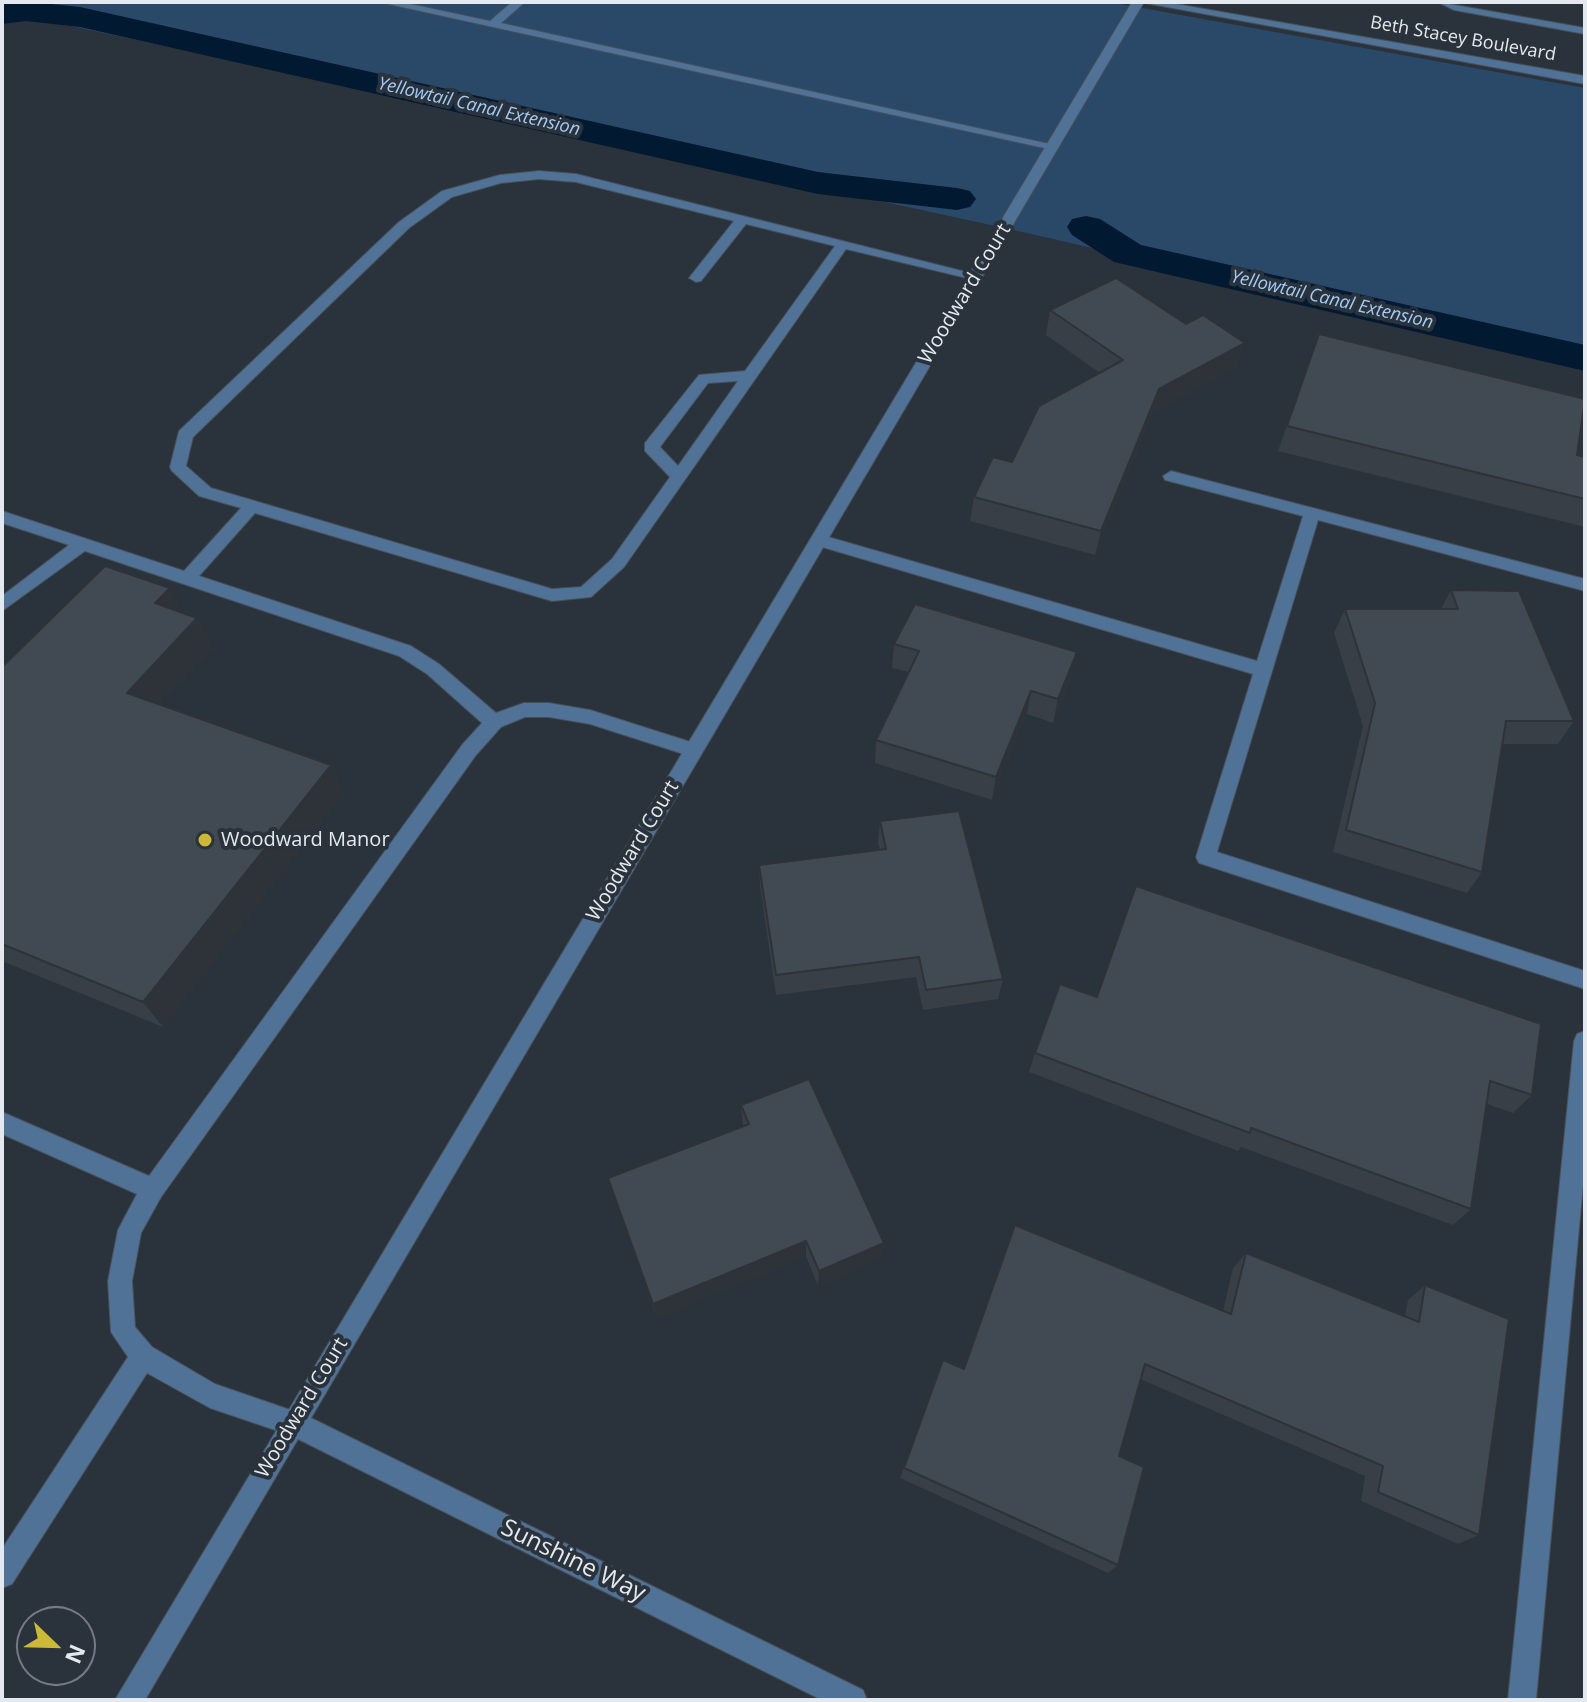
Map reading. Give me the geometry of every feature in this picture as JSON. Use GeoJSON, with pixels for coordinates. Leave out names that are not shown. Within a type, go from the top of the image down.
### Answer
{"type":"FeatureCollection","features":[{"type":"Feature","properties":{"kind":"street"},"geometry":{"type":"LineString","coordinates":[[385,2],[1053,146]]}},
{"type":"Feature","properties":{"kind":"street"},"geometry":{"type":"LineString","coordinates":[[492,25],[519,2]]}},
{"type":"Feature","properties":{"kind":"street","name":"Woodward Court"},"geometry":{"type":"LineString","coordinates":[[129,1700],[1138,2]]}},
{"type":"Feature","properties":{"kind":"street","name":"Beth Stacey Boulevard"},"geometry":{"type":"LineString","coordinates":[[1146,2],[1585,80]]}},
{"type":"Feature","properties":{"kind":"street"},"geometry":{"type":"LineString","coordinates":[[1444,2],[1454,7],[1585,31]]}},
{"type":"Feature","properties":{"kind":"street"},"geometry":{"type":"LineString","coordinates":[[843,244],[618,563],[585,593],[552,595],[205,492],[178,467],[185,435],[404,225],[447,194],[500,179],[576,178],[975,276]]}},
{"type":"Feature","properties":{"kind":"street"},"geometry":{"type":"LineString","coordinates":[[696,278],[743,219]]}},
{"type":"Feature","properties":{"kind":"street"},"geometry":{"type":"LineString","coordinates":[[679,476],[651,447],[704,378],[750,376]]}},
{"type":"Feature","properties":{"kind":"street"},"geometry":{"type":"LineString","coordinates":[[1171,476],[1585,585]]}},
{"type":"Feature","properties":{"kind":"street"},"geometry":{"type":"LineString","coordinates":[[187,579],[252,506]]}},
{"type":"Feature","properties":{"kind":"street"},"geometry":{"type":"LineString","coordinates":[[1312,513],[1206,857],[1585,980]]}},
{"type":"Feature","properties":{"kind":"street"},"geometry":{"type":"LineString","coordinates":[[2,517],[405,651],[433,669],[494,722]]}},
{"type":"Feature","properties":{"kind":"street"},"geometry":{"type":"LineString","coordinates":[[818,540],[1263,670]]}},
{"type":"Feature","properties":{"kind":"street"},"geometry":{"type":"LineString","coordinates":[[2,605],[82,544]]}},
{"type":"Feature","properties":{"kind":"street"},"geometry":{"type":"LineString","coordinates":[[2,1574],[143,1356],[123,1332],[120,1281],[130,1230],[153,1189],[460,762],[494,722],[524,710],[549,710],[590,717],[693,750]]}},
{"type":"Feature","properties":{"kind":"street"},"geometry":{"type":"LineString","coordinates":[[1522,1700],[1585,1041]]}},
{"type":"Feature","properties":{"kind":"street"},"geometry":{"type":"LineString","coordinates":[[2,1123],[153,1189]]}},
{"type":"Feature","properties":{"kind":"street","name":"Sunshine Way"},"geometry":{"type":"LineString","coordinates":[[143,1356],[210,1395],[293,1423],[853,1700]]}},
{"type":"Feature","properties":{"kind":"shaded area"},"geometry":{"type":"Polygon","coordinates":[[[2,2],[1109,2],[1585,88],[1585,362],[1014,230],[2,11],[2,2]]]}},
{"type":"Feature","properties":{"kind":"building"},"geometry":{"type":"Polygon","coordinates":[[[1116,278],[1186,324],[1203,315],[1245,343],[1159,389],[1101,531],[974,497],[993,457],[1012,462],[1039,406],[1123,360],[1050,310],[1116,278]]]}},
{"type":"Feature","properties":{"kind":"building"},"geometry":{"type":"Polygon","coordinates":[[[1319,334],[1585,399],[1577,455],[1585,457],[1585,499],[1287,426],[1319,334]]]}},
{"type":"Feature","properties":{"kind":"building"},"geometry":{"type":"Polygon","coordinates":[[[105,566],[170,588],[155,603],[197,618],[127,693],[331,765],[143,1002],[2,944],[2,667],[105,566]]]}},
{"type":"Feature","properties":{"kind":"building"},"geometry":{"type":"Polygon","coordinates":[[[1451,590],[1519,591],[1574,721],[1506,721],[1482,872],[1346,830],[1375,703],[1345,609],[1458,609],[1451,590]]]}},
{"type":"Feature","properties":{"kind":"building"},"geometry":{"type":"Polygon","coordinates":[[[915,604],[1077,652],[1058,699],[1031,691],[996,777],[876,740],[919,651],[894,644],[915,604]]]}},
{"type":"Feature","properties":{"kind":"building"},"geometry":{"type":"Polygon","coordinates":[[[959,811],[1003,979],[926,990],[919,957],[776,975],[759,865],[886,849],[880,821],[959,811]]]}},
{"type":"Feature","properties":{"kind":"building"},"geometry":{"type":"Polygon","coordinates":[[[1136,886],[1541,1024],[1532,1095],[1490,1081],[1471,1209],[1251,1128],[1250,1133],[1035,1053],[1060,984],[1097,997],[1136,886]]]}},
{"type":"Feature","properties":{"kind":"building"},"geometry":{"type":"Polygon","coordinates":[[[809,1079],[884,1243],[819,1271],[806,1241],[653,1304],[608,1178],[749,1124],[741,1105],[809,1079]]]}},
{"type":"Feature","properties":{"kind":"building"},"geometry":{"type":"Polygon","coordinates":[[[1015,1225],[1231,1314],[1246,1253],[1419,1322],[1425,1285],[1509,1319],[1479,1535],[1378,1492],[1383,1466],[1145,1364],[1119,1456],[1144,1467],[1118,1565],[904,1468],[943,1360],[964,1369],[1015,1225]]]}},
{"type":"Feature","properties":{"kind":"waterway","name":"Yellowtail Canal Extension"},"geometry":{"type":"LineString","coordinates":[[2,14],[26,11],[80,17],[818,183],[957,199]]}},
{"type":"Feature","properties":{"kind":"waterway","name":"Yellowtail Canal Extension"},"geometry":{"type":"LineString","coordinates":[[1086,227],[1128,254],[1585,358]]}},
{"type":"Feature","properties":{"kind":"place","name":"Woodward Manor"},"geometry":{"type":"Point","coordinates":[205,840]}}]}
